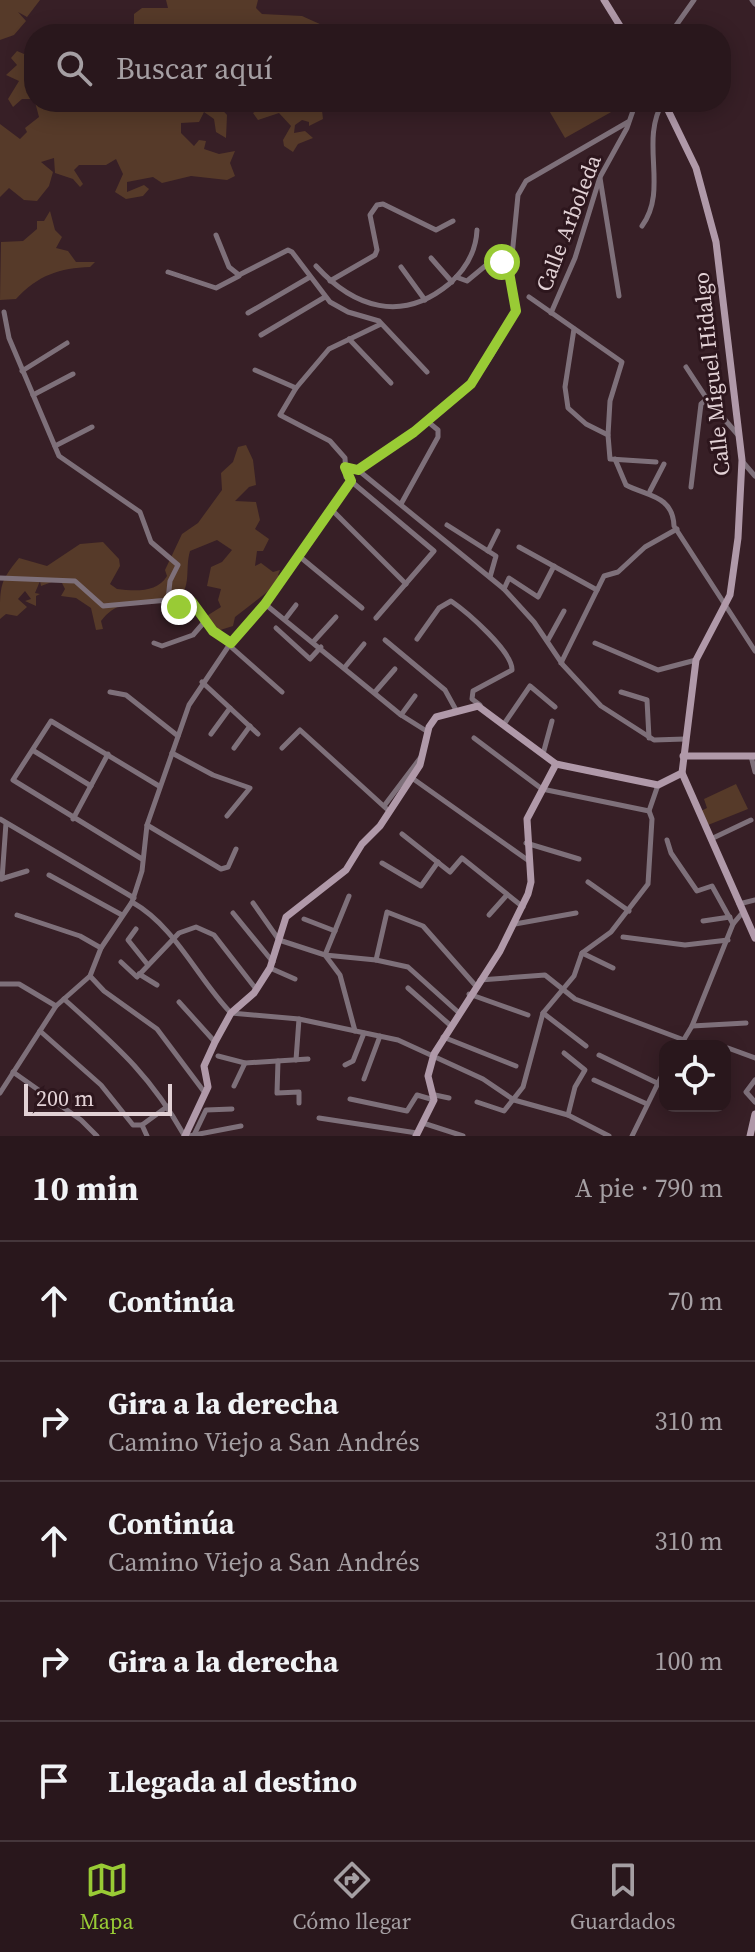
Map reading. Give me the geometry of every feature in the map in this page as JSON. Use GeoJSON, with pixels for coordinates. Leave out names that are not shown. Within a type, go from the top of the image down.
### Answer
{"type":"FeatureCollection","features":[{"type":"Feature","properties":{"kind":"street"},"geometry":{"type":"LineString","coordinates":[[604,0],[619,24]]}},
{"type":"Feature","properties":{"kind":"street"},"geometry":{"type":"LineString","coordinates":[[677,24],[694,0]]}},
{"type":"Feature","properties":{"kind":"street","name":"Calle Arboleda"},"geometry":{"type":"LineString","coordinates":[[551,313],[575,258],[600,177],[632,112]]}},
{"type":"Feature","properties":{"kind":"street"},"geometry":{"type":"LineString","coordinates":[[642,226],[655,204],[653,128],[659,112]]}},
{"type":"Feature","properties":{"kind":"street","name":"Calle Miguel Hidalgo"},"geometry":{"type":"LineString","coordinates":[[668,112],[686,145],[706,199],[716,242],[742,460],[738,538],[730,595],[696,660],[682,773],[755,938]]}},
{"type":"Feature","properties":{"kind":"street"},"geometry":{"type":"LineString","coordinates":[[358,470],[427,421],[471,384],[516,311],[507,261],[515,246],[518,195],[526,181],[628,122]]}},
{"type":"Feature","properties":{"kind":"street"},"geometry":{"type":"LineString","coordinates":[[600,177],[619,296]]}},
{"type":"Feature","properties":{"kind":"street"},"geometry":{"type":"LineString","coordinates":[[330,281],[375,255],[377,250],[370,215],[377,205],[383,204],[436,230],[453,221]]}},
{"type":"Feature","properties":{"kind":"street"},"geometry":{"type":"LineString","coordinates":[[316,266],[348,295],[378,305],[403,307],[425,300],[454,279],[476,244],[477,230]]}},
{"type":"Feature","properties":{"kind":"street"},"geometry":{"type":"LineString","coordinates":[[216,235],[229,267],[239,275]]}},
{"type":"Feature","properties":{"kind":"street"},"geometry":{"type":"LineString","coordinates":[[168,272],[216,288],[288,250],[325,297],[348,312],[381,324],[427,372]]}},
{"type":"Feature","properties":{"kind":"street"},"geometry":{"type":"LineString","coordinates":[[431,258],[454,279],[467,281],[490,262],[507,261]]}},
{"type":"Feature","properties":{"kind":"street"},"geometry":{"type":"LineString","coordinates":[[401,267],[425,300]]}},
{"type":"Feature","properties":{"kind":"street"},"geometry":{"type":"LineString","coordinates":[[248,313],[310,277]]}},
{"type":"Feature","properties":{"kind":"street"},"geometry":{"type":"LineString","coordinates":[[261,335],[325,297]]}},
{"type":"Feature","properties":{"kind":"street"},"geometry":{"type":"LineString","coordinates":[[529,297],[622,362],[610,401],[608,435],[613,459],[626,485],[650,491],[674,516],[677,529],[724,607],[755,651]]}},
{"type":"Feature","properties":{"kind":"street"},"geometry":{"type":"LineString","coordinates":[[4,312],[9,338],[59,456],[145,518],[149,539],[178,565],[170,581],[168,600]]}},
{"type":"Feature","properties":{"kind":"street"},"geometry":{"type":"LineString","coordinates":[[376,618],[434,551],[351,481],[345,458],[330,441],[280,415],[296,388],[329,349],[381,324]]}},
{"type":"Feature","properties":{"kind":"street"},"geometry":{"type":"LineString","coordinates":[[574,329],[566,376],[566,403],[575,415],[608,435]]}},
{"type":"Feature","properties":{"kind":"street"},"geometry":{"type":"LineString","coordinates":[[349,339],[391,383]]}},
{"type":"Feature","properties":{"kind":"street"},"geometry":{"type":"LineString","coordinates":[[22,371],[67,343]]}},
{"type":"Feature","properties":{"kind":"street"},"geometry":{"type":"LineString","coordinates":[[686,367],[707,399],[738,435]]}},
{"type":"Feature","properties":{"kind":"street"},"geometry":{"type":"LineString","coordinates":[[255,370],[296,388]]}},
{"type":"Feature","properties":{"kind":"street"},"geometry":{"type":"LineString","coordinates":[[33,395],[73,374]]}},
{"type":"Feature","properties":{"kind":"street"},"geometry":{"type":"LineString","coordinates":[[691,487],[701,404],[707,399]]}},
{"type":"Feature","properties":{"kind":"street"},"geometry":{"type":"LineString","coordinates":[[401,504],[438,437],[438,430],[427,421]]}},
{"type":"Feature","properties":{"kind":"street"},"geometry":{"type":"LineString","coordinates":[[55,446],[92,427]]}},
{"type":"Feature","properties":{"kind":"street"},"geometry":{"type":"LineString","coordinates":[[613,459],[656,462]]}},
{"type":"Feature","properties":{"kind":"street"},"geometry":{"type":"LineString","coordinates":[[742,460],[755,476]]}},
{"type":"Feature","properties":{"kind":"street"},"geometry":{"type":"LineString","coordinates":[[650,491],[664,464]]}},
{"type":"Feature","properties":{"kind":"street"},"geometry":{"type":"LineString","coordinates":[[345,467],[358,470],[504,589],[548,640],[561,663],[601,706],[649,738],[685,739]]}},
{"type":"Feature","properties":{"kind":"street"},"geometry":{"type":"LineString","coordinates":[[0,1093],[56,1006],[90,976],[101,948],[133,900],[147,825],[159,786],[189,705],[202,682],[265,604],[351,481]]}},
{"type":"Feature","properties":{"kind":"street"},"geometry":{"type":"LineString","coordinates":[[331,509],[406,584]]}},
{"type":"Feature","properties":{"kind":"street"},"geometry":{"type":"LineString","coordinates":[[447,525],[496,556],[490,577]]}},
{"type":"Feature","properties":{"kind":"street"},"geometry":{"type":"LineString","coordinates":[[561,663],[604,576],[618,572],[645,547],[677,529]]}},
{"type":"Feature","properties":{"kind":"street"},"geometry":{"type":"LineString","coordinates":[[488,551],[498,531]]}},
{"type":"Feature","properties":{"kind":"street"},"geometry":{"type":"LineString","coordinates":[[519,547],[597,590]]}},
{"type":"Feature","properties":{"kind":"street"},"geometry":{"type":"LineString","coordinates":[[299,556],[362,608]]}},
{"type":"Feature","properties":{"kind":"street"},"geometry":{"type":"LineString","coordinates":[[504,589],[509,578],[538,597],[554,566]]}},
{"type":"Feature","properties":{"kind":"street"},"geometry":{"type":"LineString","coordinates":[[0,578],[75,581],[103,606],[168,600],[179,607],[192,602],[213,631],[231,643],[282,692]]}},
{"type":"Feature","properties":{"kind":"street"},"geometry":{"type":"LineString","coordinates":[[417,639],[439,608],[451,601],[500,647],[513,666],[507,674],[473,691],[472,699],[556,764],[658,785],[682,773]]}},
{"type":"Feature","properties":{"kind":"street"},"geometry":{"type":"LineString","coordinates":[[265,604],[286,618],[401,715],[428,732]]}},
{"type":"Feature","properties":{"kind":"street"},"geometry":{"type":"LineString","coordinates":[[286,618],[296,605]]}},
{"type":"Feature","properties":{"kind":"street"},"geometry":{"type":"LineString","coordinates":[[548,640],[564,611]]}},
{"type":"Feature","properties":{"kind":"street"},"geometry":{"type":"LineString","coordinates":[[314,641],[336,617]]}},
{"type":"Feature","properties":{"kind":"street"},"geometry":{"type":"LineString","coordinates":[[154,643],[162,646],[193,635],[206,620]]}},
{"type":"Feature","properties":{"kind":"street"},"geometry":{"type":"LineString","coordinates":[[276,628],[310,659],[321,647]]}},
{"type":"Feature","properties":{"kind":"street"},"geometry":{"type":"LineString","coordinates":[[385,640],[445,690],[456,710]]}},
{"type":"Feature","properties":{"kind":"street"},"geometry":{"type":"LineString","coordinates":[[595,643],[658,670],[696,660]]}},
{"type":"Feature","properties":{"kind":"street"},"geometry":{"type":"LineString","coordinates":[[345,667],[364,644]]}},
{"type":"Feature","properties":{"kind":"street"},"geometry":{"type":"LineString","coordinates":[[375,692],[395,669]]}},
{"type":"Feature","properties":{"kind":"street"},"geometry":{"type":"LineString","coordinates":[[202,682],[258,734]]}},
{"type":"Feature","properties":{"kind":"street"},"geometry":{"type":"LineString","coordinates":[[504,724],[530,686],[555,707]]}},
{"type":"Feature","properties":{"kind":"street"},"geometry":{"type":"LineString","coordinates":[[110,692],[126,695],[178,736]]}},
{"type":"Feature","properties":{"kind":"street"},"geometry":{"type":"LineString","coordinates":[[621,692],[647,700],[649,738]]}},
{"type":"Feature","properties":{"kind":"street"},"geometry":{"type":"LineString","coordinates":[[401,715],[415,696]]}},
{"type":"Feature","properties":{"kind":"street"},"geometry":{"type":"LineString","coordinates":[[211,734],[230,708]]}},
{"type":"Feature","properties":{"kind":"street"},"geometry":{"type":"LineString","coordinates":[[387,809],[412,778],[436,717],[456,710],[484,708]]}},
{"type":"Feature","properties":{"kind":"street"},"geometry":{"type":"LineString","coordinates":[[142,859],[13,781],[51,721],[159,786]]}},
{"type":"Feature","properties":{"kind":"street"},"geometry":{"type":"LineString","coordinates":[[543,754],[552,721]]}},
{"type":"Feature","properties":{"kind":"street"},"geometry":{"type":"LineString","coordinates":[[234,748],[250,726]]}},
{"type":"Feature","properties":{"kind":"street"},"geometry":{"type":"LineString","coordinates":[[282,748],[300,730],[387,809]]}},
{"type":"Feature","properties":{"kind":"street"},"geometry":{"type":"LineString","coordinates":[[474,738],[542,789],[649,811]]}},
{"type":"Feature","properties":{"kind":"street"},"geometry":{"type":"LineString","coordinates":[[34,751],[91,786]]}},
{"type":"Feature","properties":{"kind":"street"},"geometry":{"type":"LineString","coordinates":[[172,753],[213,775],[250,788],[227,816]]}},
{"type":"Feature","properties":{"kind":"street"},"geometry":{"type":"LineString","coordinates":[[188,1136],[209,1081],[204,1066],[231,1013],[256,989],[272,965],[286,917],[346,870],[424,753]]}},
{"type":"Feature","properties":{"kind":"street"},"geometry":{"type":"LineString","coordinates":[[73,819],[108,754]]}},
{"type":"Feature","properties":{"kind":"street"},"geometry":{"type":"LineString","coordinates":[[683,756],[753,756],[755,772]]}},
{"type":"Feature","properties":{"kind":"street"},"geometry":{"type":"LineString","coordinates":[[319,1118],[417,1135],[435,1098],[428,1076],[434,1054],[523,907],[531,882],[526,843],[527,819],[556,764]]}},
{"type":"Feature","properties":{"kind":"street"},"geometry":{"type":"LineString","coordinates":[[412,778],[529,862]]}},
{"type":"Feature","properties":{"kind":"street"},"geometry":{"type":"LineString","coordinates":[[477,1102],[504,1111],[514,1100],[523,1087],[543,1013],[574,976],[582,953],[611,932],[648,884],[652,819],[649,811],[658,785]]}},
{"type":"Feature","properties":{"kind":"street"},"geometry":{"type":"LineString","coordinates":[[710,839],[751,820]]}},
{"type":"Feature","properties":{"kind":"street"},"geometry":{"type":"LineString","coordinates":[[27,871],[1,879],[3,821],[133,900],[172,940],[231,1013],[299,1019],[380,1036],[434,1054],[514,1100],[568,1115],[609,1136]]}},
{"type":"Feature","properties":{"kind":"street"},"geometry":{"type":"LineString","coordinates":[[147,825],[221,869],[228,867],[236,849]]}},
{"type":"Feature","properties":{"kind":"street"},"geometry":{"type":"LineString","coordinates":[[402,834],[452,872],[462,858],[523,907]]}},
{"type":"Feature","properties":{"kind":"street"},"geometry":{"type":"LineString","coordinates":[[667,840],[671,853],[697,891],[712,886],[733,924]]}},
{"type":"Feature","properties":{"kind":"street"},"geometry":{"type":"LineString","coordinates":[[526,843],[579,859]]}},
{"type":"Feature","properties":{"kind":"street"},"geometry":{"type":"LineString","coordinates":[[382,863],[421,886],[438,861]]}},
{"type":"Feature","properties":{"kind":"street"},"geometry":{"type":"LineString","coordinates":[[49,875],[122,915]]}},
{"type":"Feature","properties":{"kind":"street"},"geometry":{"type":"LineString","coordinates":[[588,882],[629,911]]}},
{"type":"Feature","properties":{"kind":"street"},"geometry":{"type":"LineString","coordinates":[[325,955],[349,896]]}},
{"type":"Feature","properties":{"kind":"street"},"geometry":{"type":"LineString","coordinates":[[489,915],[506,896]]}},
{"type":"Feature","properties":{"kind":"street"},"geometry":{"type":"LineString","coordinates":[[739,904],[755,900]]}},
{"type":"Feature","properties":{"kind":"street"},"geometry":{"type":"LineString","coordinates":[[253,903],[279,940],[325,955],[376,960],[418,973],[458,1012]]}},
{"type":"Feature","properties":{"kind":"street"},"geometry":{"type":"LineString","coordinates":[[376,960],[387,912],[423,926],[477,982]]}},
{"type":"Feature","properties":{"kind":"street"},"geometry":{"type":"LineString","coordinates":[[684,1040],[733,924],[743,912]]}},
{"type":"Feature","properties":{"kind":"street"},"geometry":{"type":"LineString","coordinates":[[233,913],[272,965],[295,979]]}},
{"type":"Feature","properties":{"kind":"street"},"geometry":{"type":"LineString","coordinates":[[515,924],[576,913]]}},
{"type":"Feature","properties":{"kind":"street"},"geometry":{"type":"LineString","coordinates":[[17,915],[80,936],[101,948]]}},
{"type":"Feature","properties":{"kind":"street"},"geometry":{"type":"LineString","coordinates":[[703,921],[730,917]]}},
{"type":"Feature","properties":{"kind":"street"},"geometry":{"type":"LineString","coordinates":[[304,919],[335,931]]}},
{"type":"Feature","properties":{"kind":"street"},"geometry":{"type":"LineString","coordinates":[[121,962],[137,977],[186,928],[207,929],[256,989]]}},
{"type":"Feature","properties":{"kind":"street"},"geometry":{"type":"LineString","coordinates":[[136,929],[128,940],[148,965]]}},
{"type":"Feature","properties":{"kind":"street"},"geometry":{"type":"LineString","coordinates":[[623,937],[685,945],[728,940]]}},
{"type":"Feature","properties":{"kind":"street"},"geometry":{"type":"LineString","coordinates":[[582,953],[613,968]]}},
{"type":"Feature","properties":{"kind":"street"},"geometry":{"type":"LineString","coordinates":[[325,955],[340,975],[355,1031]]}},
{"type":"Feature","properties":{"kind":"street"},"geometry":{"type":"LineString","coordinates":[[139,974],[157,985]]}},
{"type":"Feature","properties":{"kind":"street"},"geometry":{"type":"LineString","coordinates":[[477,982],[545,975],[575,999],[675,1040]]}},
{"type":"Feature","properties":{"kind":"street"},"geometry":{"type":"LineString","coordinates":[[90,976],[104,991],[157,1029],[206,1094]]}},
{"type":"Feature","properties":{"kind":"street"},"geometry":{"type":"LineString","coordinates":[[0,984],[19,984],[56,1006]]}},
{"type":"Feature","properties":{"kind":"street"},"geometry":{"type":"LineString","coordinates":[[408,988],[450,1025]]}},
{"type":"Feature","properties":{"kind":"street"},"geometry":{"type":"LineString","coordinates":[[469,994],[528,1015]]}},
{"type":"Feature","properties":{"kind":"street"},"geometry":{"type":"LineString","coordinates":[[64,999],[131,1058],[188,1136]]}},
{"type":"Feature","properties":{"kind":"street"},"geometry":{"type":"LineString","coordinates":[[179,1002],[215,1042]]}},
{"type":"Feature","properties":{"kind":"street"},"geometry":{"type":"LineString","coordinates":[[543,1013],[586,1046]]}},
{"type":"Feature","properties":{"kind":"street"},"geometry":{"type":"LineString","coordinates":[[296,1060],[299,1019]]}},
{"type":"Feature","properties":{"kind":"street"},"geometry":{"type":"LineString","coordinates":[[692,1026],[746,1023]]}},
{"type":"Feature","properties":{"kind":"street"},"geometry":{"type":"LineString","coordinates":[[40,1031],[101,1085],[133,1125],[142,1125],[168,1106]]}},
{"type":"Feature","properties":{"kind":"street"},"geometry":{"type":"LineString","coordinates":[[345,1065],[353,1061],[364,1033]]}},
{"type":"Feature","properties":{"kind":"street"},"geometry":{"type":"LineString","coordinates":[[364,1079],[380,1036]]}},
{"type":"Feature","properties":{"kind":"street"},"geometry":{"type":"LineString","coordinates":[[443,1037],[516,1066]]}},
{"type":"Feature","properties":{"kind":"street"},"geometry":{"type":"LineString","coordinates":[[731,1049],[755,1058]]}},
{"type":"Feature","properties":{"kind":"street"},"geometry":{"type":"LineString","coordinates":[[564,1053],[585,1070],[575,1087],[568,1115]]}},
{"type":"Feature","properties":{"kind":"street"},"geometry":{"type":"LineString","coordinates":[[599,1055],[657,1083]]}},
{"type":"Feature","properties":{"kind":"street"},"geometry":{"type":"LineString","coordinates":[[218,1056],[245,1063],[308,1059]]}},
{"type":"Feature","properties":{"kind":"street"},"geometry":{"type":"LineString","coordinates":[[278,1061],[277,1093],[299,1092],[299,1103]]}},
{"type":"Feature","properties":{"kind":"street"},"geometry":{"type":"LineString","coordinates":[[234,1086],[245,1063]]}},
{"type":"Feature","properties":{"kind":"street"},"geometry":{"type":"LineString","coordinates":[[13,1072],[81,1120],[97,1136]]}},
{"type":"Feature","properties":{"kind":"street"},"geometry":{"type":"LineString","coordinates":[[594,1080],[647,1104]]}},
{"type":"Feature","properties":{"kind":"street"},"geometry":{"type":"LineString","coordinates":[[632,1136],[659,1080]]}},
{"type":"Feature","properties":{"kind":"street"},"geometry":{"type":"LineString","coordinates":[[755,1080],[746,1092],[755,1102]]}},
{"type":"Feature","properties":{"kind":"street"},"geometry":{"type":"LineString","coordinates":[[350,1099],[407,1111],[417,1095],[449,1098]]}},
{"type":"Feature","properties":{"kind":"street"},"geometry":{"type":"LineString","coordinates":[[188,1136],[206,1110],[232,1109]]}},
{"type":"Feature","properties":{"kind":"street"},"geometry":{"type":"LineString","coordinates":[[750,1136],[755,1114]]}},
{"type":"Feature","properties":{"kind":"street"},"geometry":{"type":"LineString","coordinates":[[423,1123],[463,1136]]}},
{"type":"Feature","properties":{"kind":"street"},"geometry":{"type":"LineString","coordinates":[[142,1125],[147,1136]]}},
{"type":"Feature","properties":{"kind":"street"},"geometry":{"type":"LineString","coordinates":[[188,1136],[241,1126]]}},
{"type":"Feature","properties":{"kind":"shaded area"},"geometry":{"type":"Polygon","coordinates":[[[0,0],[40,0],[27,17],[18,12],[26,21],[14,35],[0,40],[0,0]]]}},
{"type":"Feature","properties":{"kind":"shaded area"},"geometry":{"type":"Polygon","coordinates":[[[166,0],[258,0],[256,8],[262,14],[302,16],[320,24],[134,24],[134,14],[142,8],[168,8],[166,0]]]}},
{"type":"Feature","properties":{"kind":"shaded area"},"geometry":{"type":"Polygon","coordinates":[[[17,51],[24,54],[24,99],[13,107],[8,99],[19,81],[6,75],[17,65],[11,58],[17,51]]]}},
{"type":"Feature","properties":{"kind":"shaded area"},"geometry":{"type":"Polygon","coordinates":[[[38,112],[204,112],[199,122],[181,123],[181,133],[194,146],[199,140],[206,141],[204,149],[219,154],[235,151],[230,163],[235,176],[227,180],[191,176],[162,183],[153,177],[127,182],[127,192],[144,185],[149,189],[143,196],[126,199],[115,192],[123,174],[116,159],[106,165],[79,165],[74,170],[83,184],[80,187],[73,179],[55,173],[54,158],[41,162],[53,172],[49,186],[37,201],[24,200],[9,188],[0,197],[0,124],[20,139],[27,132],[25,128],[39,117],[38,112]]]}},
{"type":"Feature","properties":{"kind":"shaded area"},"geometry":{"type":"Polygon","coordinates":[[[204,112],[224,112],[227,115],[226,138],[216,132],[214,119],[204,112]]]}},
{"type":"Feature","properties":{"kind":"shaded area"},"geometry":{"type":"Polygon","coordinates":[[[322,112],[323,119],[309,126],[309,122],[302,120],[295,125],[294,133],[305,131],[313,138],[298,144],[293,152],[284,146],[283,140],[291,126],[279,113],[258,120],[253,113],[322,112]]]}},
{"type":"Feature","properties":{"kind":"shaded area"},"geometry":{"type":"Polygon","coordinates":[[[550,112],[611,112],[565,138],[550,112]]]}},
{"type":"Feature","properties":{"kind":"shaded area"},"geometry":{"type":"Polygon","coordinates":[[[50,211],[55,230],[62,237],[56,248],[68,251],[76,262],[95,262],[90,267],[50,274],[16,299],[0,300],[1,242],[23,241],[37,229],[37,221],[44,221],[50,211]]]}},
{"type":"Feature","properties":{"kind":"shaded area"},"geometry":{"type":"Polygon","coordinates":[[[246,445],[253,460],[256,485],[249,487],[235,501],[256,502],[260,520],[255,529],[269,539],[263,551],[257,551],[255,566],[261,563],[273,572],[280,570],[278,575],[284,579],[235,617],[233,626],[217,631],[205,617],[221,607],[218,600],[221,589],[207,586],[211,567],[222,562],[232,550],[217,540],[190,551],[186,587],[171,601],[175,611],[172,615],[166,610],[167,602],[131,603],[108,613],[101,621],[103,629],[96,630],[91,608],[76,598],[61,596],[65,589],[60,579],[41,586],[40,581],[35,593],[40,594],[36,596],[36,606],[25,601],[31,599],[25,591],[18,599],[27,607],[17,616],[6,614],[0,619],[2,584],[19,558],[47,566],[80,544],[103,542],[119,559],[120,566],[110,584],[117,589],[152,588],[163,582],[167,576],[165,570],[182,534],[198,523],[222,490],[221,473],[233,462],[238,447],[246,445]]]}},
{"type":"Feature","properties":{"kind":"shaded area"},"geometry":{"type":"Polygon","coordinates":[[[736,784],[748,809],[708,825],[701,811],[707,808],[704,799],[736,784]]]}},
{"type":"Feature","properties":{"kind":"route"},"geometry":{"type":"LineString","coordinates":[[179,607],[192,602],[213,631],[231,643],[265,604],[351,481],[346,477],[345,467],[358,470],[414,432],[471,384],[516,311],[507,261],[502,262]]}}]}
